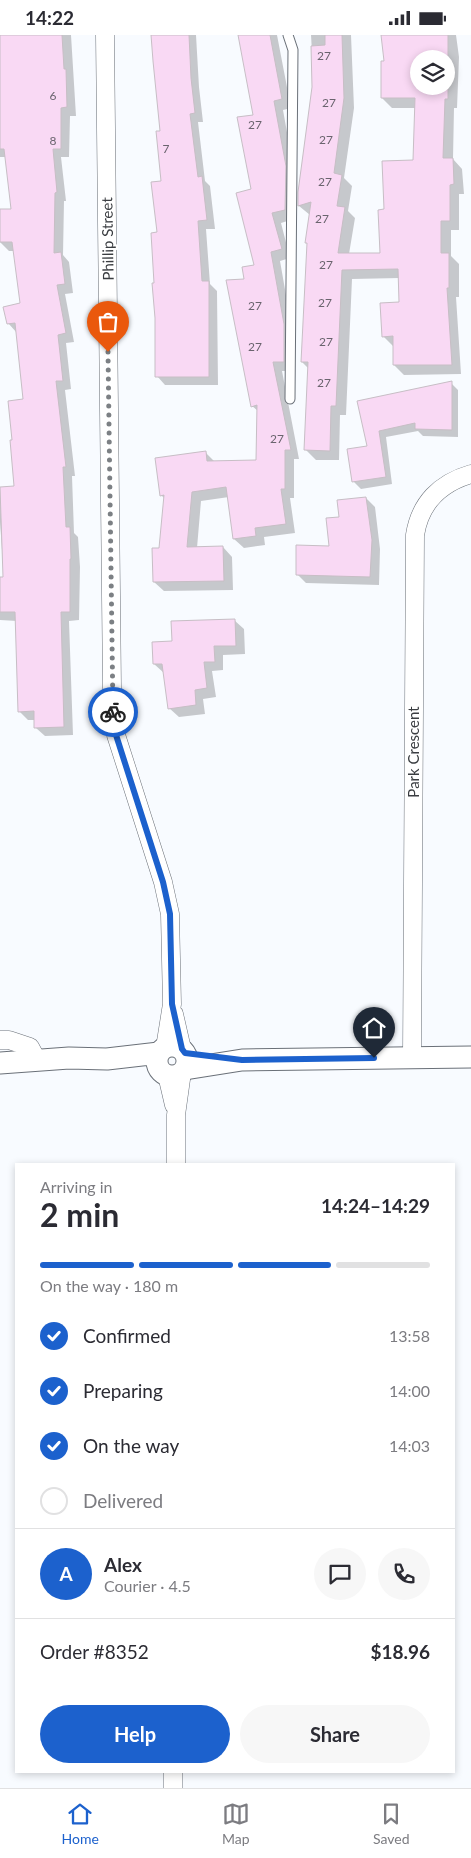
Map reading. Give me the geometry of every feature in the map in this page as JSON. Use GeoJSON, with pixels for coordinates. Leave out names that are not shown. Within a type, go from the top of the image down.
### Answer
{"type":"FeatureCollection","features":[{"type":"Feature","properties":{"kind":"street","name":"Phillip Street"},"geometry":{"type":"LineString","coordinates":[[106,35],[112,688],[114,721],[116,735],[163,882],[170,914],[176,1163]]}},
{"type":"Feature","properties":{"kind":"street","name":"Park Crescent"},"geometry":{"type":"LineString","coordinates":[[412,1058],[415,535],[420,513],[426,503],[449,483],[471,475]]}},
{"type":"Feature","properties":{"kind":"street"},"geometry":{"type":"LineString","coordinates":[[0,1039],[30,1047],[37,1060]]}},
{"type":"Feature","properties":{"kind":"street"},"geometry":{"type":"LineString","coordinates":[[0,1063],[37,1060],[107,1059],[173,1061],[471,1057]]}},
{"type":"Feature","properties":{"kind":"street"},"geometry":{"type":"LineString","coordinates":[[173,1773],[173,1788]]}},
{"type":"Feature","properties":{"kind":"lane"},"geometry":{"type":"LineString","coordinates":[[288,35],[293,50],[290,399]]}},
{"type":"Feature","properties":{"kind":"building"},"geometry":{"type":"Polygon","coordinates":[[[0,35],[62,35],[64,69],[66,69],[67,107],[61,108],[61,149],[53,149],[57,192],[55,193],[54,253],[61,252],[65,284],[57,285],[66,333],[58,335],[63,381],[56,381],[66,467],[63,467],[66,527],[70,527],[71,559],[70,612],[61,612],[64,727],[34,728],[34,711],[18,712],[15,612],[0,612],[0,577],[3,577],[0,487],[14,486],[8,401],[23,399],[15,323],[7,324],[3,307],[20,303],[12,242],[0,242],[0,209],[11,209],[4,149],[0,149],[0,35]]]}},
{"type":"Feature","properties":{"kind":"building"},"geometry":{"type":"Polygon","coordinates":[[[151,35],[189,35],[195,113],[190,114],[198,177],[202,176],[207,220],[198,221],[202,281],[209,281],[209,377],[155,377],[155,318],[151,233],[157,232],[151,182],[161,181],[156,131],[160,131],[151,35]]]}},
{"type":"Feature","properties":{"kind":"building"},"geometry":{"type":"Polygon","coordinates":[[[238,35],[270,35],[282,99],[274,101],[286,166],[285,210],[272,213],[282,249],[271,252],[284,324],[284,362],[273,362],[291,450],[285,450],[285,489],[281,489],[286,524],[255,528],[256,536],[233,539],[226,487],[192,492],[187,547],[223,546],[224,581],[153,582],[152,548],[159,548],[164,495],[160,496],[155,458],[206,451],[207,461],[256,460],[257,405],[251,407],[226,280],[244,279],[242,267],[254,265],[236,193],[251,189],[237,117],[253,115],[238,35]]]}},
{"type":"Feature","properties":{"kind":"building"},"geometry":{"type":"Polygon","coordinates":[[[325,35],[342,35],[344,98],[334,173],[342,175],[337,206],[345,207],[338,253],[380,253],[378,210],[384,209],[382,161],[413,160],[415,98],[381,98],[381,61],[384,61],[381,35],[448,35],[448,50],[410,50],[410,95],[448,95],[448,99],[445,99],[443,158],[453,158],[454,184],[450,185],[450,221],[441,221],[441,253],[449,253],[449,288],[447,288],[452,365],[393,365],[393,336],[382,337],[380,303],[399,302],[398,269],[342,270],[336,406],[331,406],[330,451],[304,450],[308,362],[301,362],[307,243],[305,243],[311,202],[298,206],[298,192],[312,87],[311,46],[325,45],[325,35]]]}},
{"type":"Feature","properties":{"kind":"building"},"geometry":{"type":"Polygon","coordinates":[[[452,381],[452,430],[415,429],[415,423],[379,431],[386,477],[352,482],[347,449],[367,446],[357,401],[452,381]]]}},
{"type":"Feature","properties":{"kind":"building"},"geometry":{"type":"Polygon","coordinates":[[[366,497],[372,540],[370,577],[296,575],[296,545],[329,546],[326,518],[339,517],[337,500],[366,497]]]}},
{"type":"Feature","properties":{"kind":"building"},"geometry":{"type":"Polygon","coordinates":[[[235,619],[236,646],[214,646],[215,662],[204,662],[207,688],[195,690],[196,705],[168,709],[162,664],[153,664],[152,642],[172,641],[171,621],[235,619]]]}},
{"type":"Feature","properties":{"kind":"way so far"},"geometry":{"type":"LineString","coordinates":[[108,352],[113,712]]}},
{"type":"Feature","properties":{"kind":"route"},"geometry":{"type":"LineString","coordinates":[[113,712],[116,735],[163,882],[170,914],[172,1004],[182,1049],[185,1053],[242,1060],[374,1058]]}}]}
